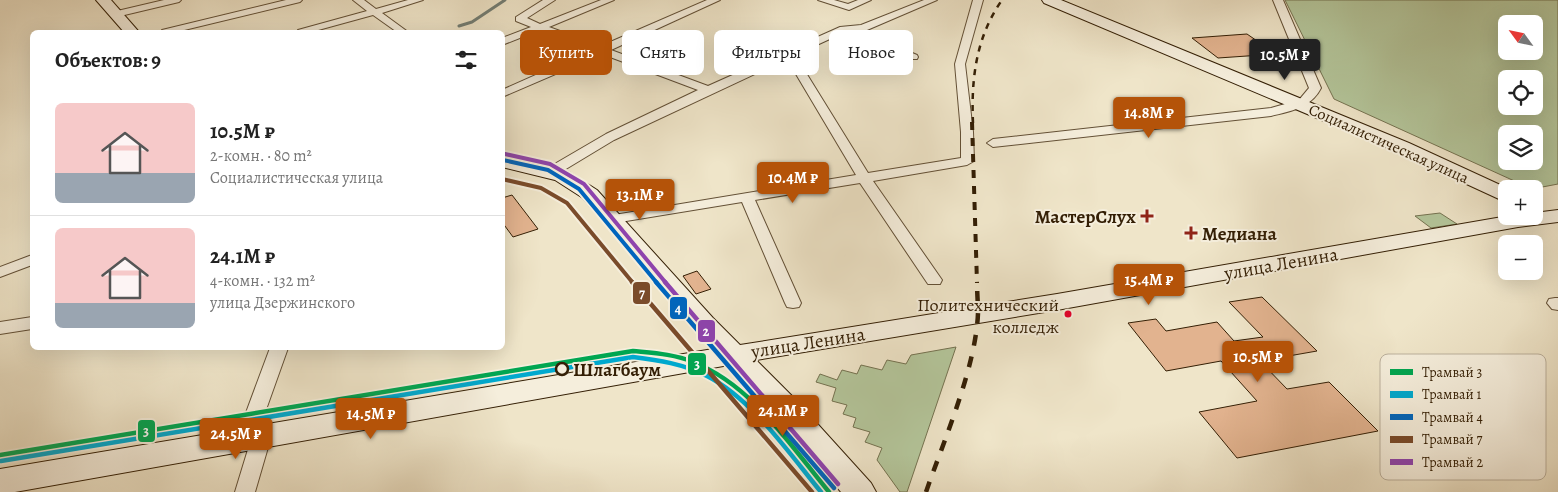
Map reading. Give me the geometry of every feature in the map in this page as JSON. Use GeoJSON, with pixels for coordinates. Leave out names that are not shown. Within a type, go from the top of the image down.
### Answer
{"type":"FeatureCollection","features":[{"type":"Feature","properties":{"kind":"main road"},"geometry":{"type":"LineString","coordinates":[[103,0],[130,30]]}},
{"type":"Feature","properties":{"kind":"main road","name":"Социалистическая улица"},"geometry":{"type":"LineString","coordinates":[[1049,0],[1402,147],[1498,191]]}},
{"type":"Feature","properties":{"kind":"main road"},"geometry":{"type":"LineString","coordinates":[[505,162],[551,172],[579,185],[590,194],[614,219],[692,310],[784,406],[860,492]]}},
{"type":"Feature","properties":{"kind":"main road"},"geometry":{"type":"LineString","coordinates":[[1543,211],[1558,217]]}},
{"type":"Feature","properties":{"kind":"main road","name":"улица Ленина"},"geometry":{"type":"LineString","coordinates":[[0,482],[735,354],[1057,302],[1518,221],[1558,217]]}},
{"type":"Feature","properties":{"kind":"street"},"geometry":{"type":"LineString","coordinates":[[116,14],[176,0]]}},
{"type":"Feature","properties":{"kind":"street"},"geometry":{"type":"LineString","coordinates":[[174,30],[297,0]]}},
{"type":"Feature","properties":{"kind":"street"},"geometry":{"type":"LineString","coordinates":[[358,0],[399,30]]}},
{"type":"Feature","properties":{"kind":"street"},"geometry":{"type":"LineString","coordinates":[[309,30],[418,0]]}},
{"type":"Feature","properties":{"kind":"street"},"geometry":{"type":"LineString","coordinates":[[548,30],[519,19],[550,0]]}},
{"type":"Feature","properties":{"kind":"street"},"geometry":{"type":"LineString","coordinates":[[505,41],[609,0]]}},
{"type":"Feature","properties":{"kind":"street"},"geometry":{"type":"LineString","coordinates":[[612,45],[715,0]]}},
{"type":"Feature","properties":{"kind":"street"},"geometry":{"type":"LineString","coordinates":[[823,0],[849,7],[866,0]]}},
{"type":"Feature","properties":{"kind":"street"},"geometry":{"type":"LineString","coordinates":[[819,40],[844,29],[863,28],[932,0]]}},
{"type":"Feature","properties":{"kind":"street"},"geometry":{"type":"LineString","coordinates":[[614,219],[967,161],[967,132],[960,64],[978,0]]}},
{"type":"Feature","properties":{"kind":"street"},"geometry":{"type":"LineString","coordinates":[[993,143],[1271,112],[1298,104],[1308,98],[1315,88],[1278,0]]}},
{"type":"Feature","properties":{"kind":"street"},"geometry":{"type":"LineString","coordinates":[[612,54],[708,90]]}},
{"type":"Feature","properties":{"kind":"street"},"geometry":{"type":"LineString","coordinates":[[505,93],[545,75]]}},
{"type":"Feature","properties":{"kind":"street"},"geometry":{"type":"LineString","coordinates":[[551,172],[610,137],[741,75]]}},
{"type":"Feature","properties":{"kind":"street"},"geometry":{"type":"LineString","coordinates":[[802,75],[864,178],[934,280]]}},
{"type":"Feature","properties":{"kind":"street"},"geometry":{"type":"LineString","coordinates":[[747,197],[793,302]]}},
{"type":"Feature","properties":{"kind":"street"},"geometry":{"type":"LineString","coordinates":[[0,272],[30,261]]}},
{"type":"Feature","properties":{"kind":"street"},"geometry":{"type":"LineString","coordinates":[[0,328],[30,323]]}},
{"type":"Feature","properties":{"kind":"street"},"geometry":{"type":"LineString","coordinates":[[245,492],[252,421],[278,350]]}},
{"type":"Feature","properties":{"kind":"green space"},"geometry":{"type":"Polygon","coordinates":[[[1285,0],[1558,0],[1558,184],[1543,187],[1543,180],[1512,180],[1334,99],[1285,0]]]}},
{"type":"Feature","properties":{"kind":"green space"},"geometry":{"type":"Polygon","coordinates":[[[1440,213],[1457,224],[1431,228],[1415,216],[1440,213]]]}},
{"type":"Feature","properties":{"kind":"green space"},"geometry":{"type":"Polygon","coordinates":[[[956,347],[907,492],[900,492],[877,460],[882,448],[865,442],[870,432],[853,427],[856,418],[843,414],[847,405],[832,401],[836,388],[816,382],[820,374],[837,380],[842,370],[857,374],[861,365],[882,370],[887,360],[906,364],[911,355],[956,347]]]}},
{"type":"Feature","properties":{"kind":"building"},"geometry":{"type":"Polygon","coordinates":[[[1247,34],[1276,54],[1218,58],[1192,38],[1247,34]]]}},
{"type":"Feature","properties":{"kind":"building"},"geometry":{"type":"Polygon","coordinates":[[[512,195],[538,229],[513,237],[505,226],[505,197],[512,195]]]}},
{"type":"Feature","properties":{"kind":"building"},"geometry":{"type":"Polygon","coordinates":[[[697,271],[711,289],[696,294],[683,276],[697,271]]]}},
{"type":"Feature","properties":{"kind":"building"},"geometry":{"type":"Polygon","coordinates":[[[1262,297],[1317,351],[1260,361],[1287,389],[1329,382],[1378,431],[1237,458],[1199,412],[1257,401],[1221,361],[1166,371],[1128,323],[1156,319],[1166,331],[1217,322],[1234,341],[1263,337],[1229,302],[1262,297]]]}},
{"type":"Feature","properties":{"kind":"waterway"},"geometry":{"type":"LineString","coordinates":[[459,26],[472,22],[505,0]]}},
{"type":"Feature","properties":{"kind":"railway"},"geometry":{"type":"LineString","coordinates":[[973,123],[973,90],[977,59],[986,29],[1002,0]]}},
{"type":"Feature","properties":{"kind":"railway"},"geometry":{"type":"LineString","coordinates":[[972,122],[977,283]]}},
{"type":"Feature","properties":{"kind":"railway"},"geometry":{"type":"LineString","coordinates":[[926,492],[958,403],[972,356],[978,313],[977,282]]}},
{"type":"Feature","properties":{"kind":"tram line","name":"2"},"geometry":{"type":"LineString","coordinates":[[505,154],[550,164],[584,184],[677,297],[838,484]]}},
{"type":"Feature","properties":{"kind":"tram line","name":"4"},"geometry":{"type":"LineString","coordinates":[[505,160],[548,170],[579,189],[672,301],[834,488]]}},
{"type":"Feature","properties":{"kind":"tram line","name":"7"},"geometry":{"type":"LineString","coordinates":[[505,180],[541,188],[567,203],[658,313],[812,492]]}},
{"type":"Feature","properties":{"kind":"tram line","name":"3"},"geometry":{"type":"LineString","coordinates":[[0,455],[633,351],[671,356],[693,362],[713,372],[732,385],[767,418],[829,492]]}},
{"type":"Feature","properties":{"kind":"tram line","name":"1"},"geometry":{"type":"LineString","coordinates":[[1,461],[633,357],[689,368],[708,376],[726,388],[778,439],[821,492]]}},
{"type":"Feature","properties":{"kind":"place","name":"МастерСлух"},"geometry":{"type":"Point","coordinates":[1147,216]}},
{"type":"Feature","properties":{"kind":"place","name":"Медиана"},"geometry":{"type":"Point","coordinates":[1191,233]}},
{"type":"Feature","properties":{"kind":"place","name":"Политехнический колледж"},"geometry":{"type":"Point","coordinates":[1068,314]}},
{"type":"Feature","properties":{"kind":"place","name":"Шлагбаум"},"geometry":{"type":"Point","coordinates":[562,369]}}]}
